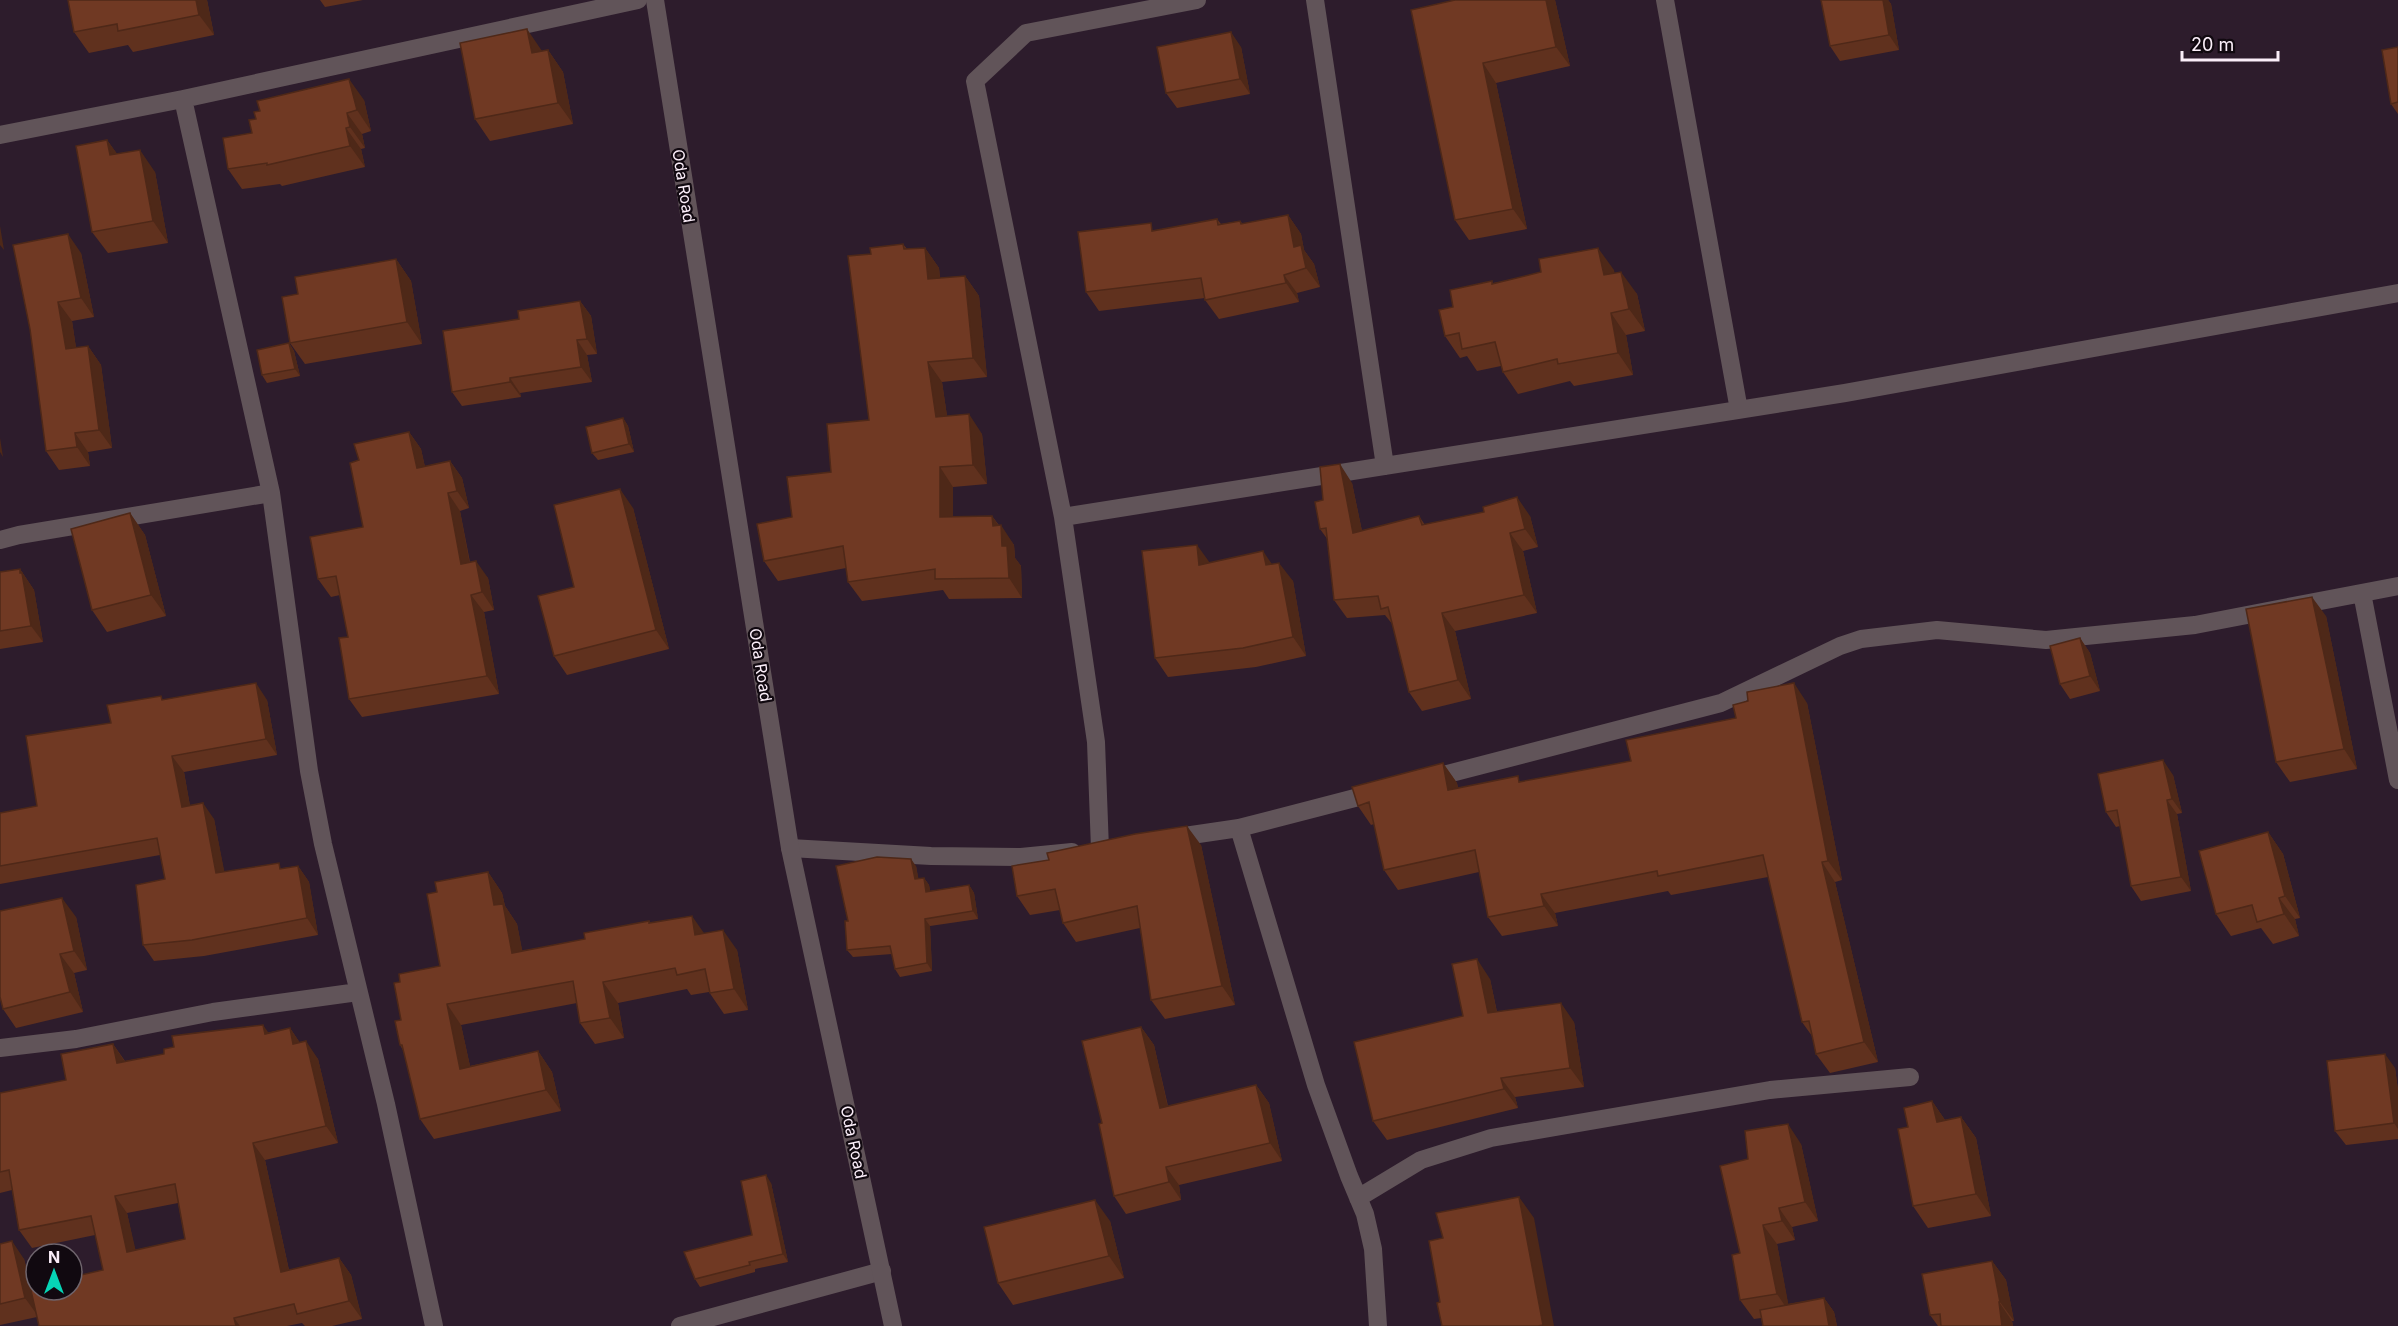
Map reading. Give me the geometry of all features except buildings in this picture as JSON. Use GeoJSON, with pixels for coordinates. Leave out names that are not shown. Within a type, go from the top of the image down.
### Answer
{"type":"FeatureCollection","features":[{"type":"Feature","properties":{"kind":"street"},"geometry":{"type":"LineString","coordinates":[[0,135],[183,99],[638,0]]}},
{"type":"Feature","properties":{"kind":"street","name":"Oda Road"},"geometry":{"type":"LineString","coordinates":[[655,0],[790,848],[893,1326]]}},
{"type":"Feature","properties":{"kind":"street"},"geometry":{"type":"LineString","coordinates":[[1100,849],[1096,742],[1063,517],[975,81],[1026,33],[1197,0]]}},
{"type":"Feature","properties":{"kind":"street"},"geometry":{"type":"LineString","coordinates":[[1315,0],[1385,466]]}},
{"type":"Feature","properties":{"kind":"street"},"geometry":{"type":"LineString","coordinates":[[1665,0],[1739,410]]}},
{"type":"Feature","properties":{"kind":"street"},"geometry":{"type":"LineString","coordinates":[[183,99],[271,493],[309,771],[323,844],[386,1104],[434,1326]]}},
{"type":"Feature","properties":{"kind":"street"},"geometry":{"type":"LineString","coordinates":[[1063,517],[1857,391],[2398,293]]}},
{"type":"Feature","properties":{"kind":"street"},"geometry":{"type":"LineString","coordinates":[[0,540],[19,534],[271,493]]}},
{"type":"Feature","properties":{"kind":"street"},"geometry":{"type":"LineString","coordinates":[[1158,840],[1239,828],[1721,703],[1840,646],[1861,639],[1937,630],[2046,640],[2058,639],[2195,625],[2398,586]]}},
{"type":"Feature","properties":{"kind":"street"},"geometry":{"type":"LineString","coordinates":[[2362,593],[2398,780]]}},
{"type":"Feature","properties":{"kind":"street"},"geometry":{"type":"LineString","coordinates":[[1239,828],[1316,1085],[1365,1214],[1373,1250],[1378,1326]]}},
{"type":"Feature","properties":{"kind":"street"},"geometry":{"type":"LineString","coordinates":[[790,848],[930,856],[1021,857],[1123,845]]}},
{"type":"Feature","properties":{"kind":"street"},"geometry":{"type":"LineString","coordinates":[[0,1048],[76,1040],[213,1012],[358,992]]}},
{"type":"Feature","properties":{"kind":"street"},"geometry":{"type":"LineString","coordinates":[[1359,1198],[1421,1160],[1491,1138],[1770,1090],[1910,1077]]}},
{"type":"Feature","properties":{"kind":"street"},"geometry":{"type":"LineString","coordinates":[[680,1326],[882,1271]]}}]}
